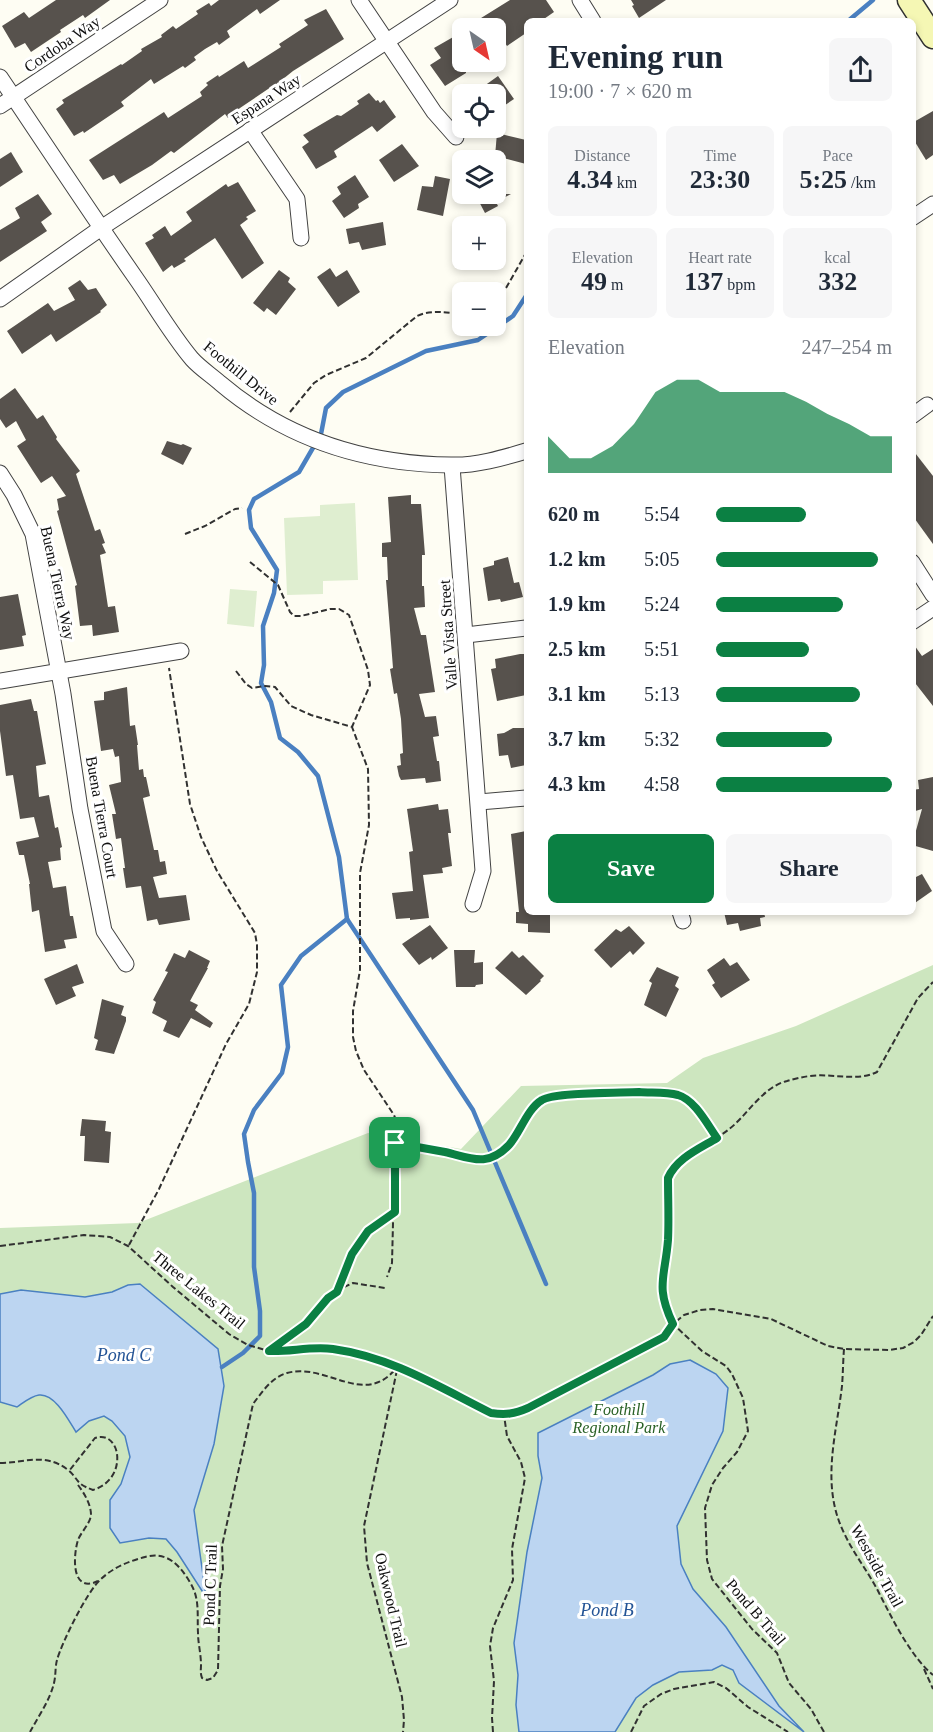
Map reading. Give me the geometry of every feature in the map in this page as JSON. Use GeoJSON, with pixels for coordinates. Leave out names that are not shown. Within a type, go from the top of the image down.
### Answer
{"type":"FeatureCollection","features":[{"type":"Feature","properties":{"kind":"street","name":"Cordoba Way"},"geometry":{"type":"LineString","coordinates":[[0,106],[160,0]]}},
{"type":"Feature","properties":{"kind":"street"},"geometry":{"type":"LineString","coordinates":[[359,0],[434,112],[452,132]]}},
{"type":"Feature","properties":{"kind":"street","name":"Espana Way"},"geometry":{"type":"LineString","coordinates":[[101,228],[450,0]]}},
{"type":"Feature","properties":{"kind":"street"},"geometry":{"type":"LineString","coordinates":[[580,0],[591,18]]}},
{"type":"Feature","properties":{"kind":"street"},"geometry":{"type":"LineString","coordinates":[[909,0],[933,37]]}},
{"type":"Feature","properties":{"kind":"street","name":"Foothill Drive"},"geometry":{"type":"LineString","coordinates":[[0,77],[193,360],[233,394],[281,426],[309,438],[347,451],[391,460],[452,465],[503,458],[524,452]]}},
{"type":"Feature","properties":{"kind":"street"},"geometry":{"type":"LineString","coordinates":[[250,130],[297,198],[301,238]]}},
{"type":"Feature","properties":{"kind":"street"},"geometry":{"type":"LineString","coordinates":[[916,213],[933,204]]}},
{"type":"Feature","properties":{"kind":"street"},"geometry":{"type":"LineString","coordinates":[[0,299],[101,228]]}},
{"type":"Feature","properties":{"kind":"street"},"geometry":{"type":"LineString","coordinates":[[916,413],[927,405]]}},
{"type":"Feature","properties":{"kind":"street","name":"Valle Vista Street"},"geometry":{"type":"LineString","coordinates":[[452,465],[483,871],[473,904]]}},
{"type":"Feature","properties":{"kind":"street","name":"Buena Tierra Way"},"geometry":{"type":"LineString","coordinates":[[0,473],[14,495],[33,534],[58,671]]}},
{"type":"Feature","properties":{"kind":"street"},"geometry":{"type":"LineString","coordinates":[[916,568],[933,595]]}},
{"type":"Feature","properties":{"kind":"street"},"geometry":{"type":"LineString","coordinates":[[916,619],[933,608]]}},
{"type":"Feature","properties":{"kind":"street"},"geometry":{"type":"LineString","coordinates":[[466,635],[524,628]]}},
{"type":"Feature","properties":{"kind":"street"},"geometry":{"type":"LineString","coordinates":[[0,681],[174,652]]}},
{"type":"Feature","properties":{"kind":"street","name":"Buena Tierra Court"},"geometry":{"type":"LineString","coordinates":[[58,671],[80,809],[104,931],[126,964]]}},
{"type":"Feature","properties":{"kind":"street"},"geometry":{"type":"LineString","coordinates":[[479,802],[524,798]]}},
{"type":"Feature","properties":{"kind":"path"},"geometry":{"type":"LineString","coordinates":[[506,288],[524,256]]}},
{"type":"Feature","properties":{"kind":"path"},"geometry":{"type":"LineString","coordinates":[[281,426],[314,383],[326,375],[366,358],[425,312],[452,313]]}},
{"type":"Feature","properties":{"kind":"path"},"geometry":{"type":"LineString","coordinates":[[185,534],[235,509],[242,508]]}},
{"type":"Feature","properties":{"kind":"path"},"geometry":{"type":"LineString","coordinates":[[250,562],[278,585],[294,616],[330,609],[339,609],[349,615],[368,670],[370,685],[352,727],[368,769],[369,825],[360,873],[360,970],[352,1018],[354,1044],[364,1070],[394,1115],[398,1125],[395,1143],[392,1263],[387,1277]]}},
{"type":"Feature","properties":{"kind":"path"},"geometry":{"type":"LineString","coordinates":[[128,1246],[159,1189],[226,1044],[249,1004],[257,972],[255,933],[217,871],[189,804],[174,652]]}},
{"type":"Feature","properties":{"kind":"path"},"geometry":{"type":"LineString","coordinates":[[236,671],[246,684],[254,688],[276,687],[291,706],[303,712],[352,727]]}},
{"type":"Feature","properties":{"kind":"path"},"geometry":{"type":"LineString","coordinates":[[673,1324],[661,1294],[668,1243],[668,1178],[672,1168],[729,1130],[767,1093],[783,1082],[810,1076],[866,1077],[877,1072],[918,998],[933,982]]}},
{"type":"Feature","properties":{"kind":"path"},"geometry":{"type":"LineString","coordinates":[[395,1143],[445,1152],[470,1160],[484,1160],[509,1144],[542,1100],[561,1095],[639,1092],[677,1095],[685,1098],[701,1115],[717,1138]]}},
{"type":"Feature","properties":{"kind":"path"},"geometry":{"type":"LineString","coordinates":[[337,1292],[352,1254],[368,1231],[395,1212]]}},
{"type":"Feature","properties":{"kind":"path","name":"Three Lakes Trail"},"geometry":{"type":"LineString","coordinates":[[0,1246],[84,1235],[110,1238],[128,1246],[229,1334],[248,1345],[269,1351],[284,1352],[316,1348],[331,1349],[372,1357],[415,1373],[491,1413],[504,1415]]}},
{"type":"Feature","properties":{"kind":"path"},"geometry":{"type":"LineString","coordinates":[[269,1351],[306,1324],[328,1298],[353,1283],[385,1288]]}},
{"type":"Feature","properties":{"kind":"path"},"geometry":{"type":"LineString","coordinates":[[493,1732],[494,1681],[490,1646],[493,1628],[513,1580],[512,1549],[525,1478],[521,1462],[507,1436],[504,1415],[513,1415],[528,1408],[652,1345],[664,1337],[673,1324],[684,1315],[700,1310],[735,1312],[771,1319],[828,1346],[844,1349],[903,1348],[921,1335],[933,1316]]}},
{"type":"Feature","properties":{"kind":"path","name":"Pond B Trail"},"geometry":{"type":"LineString","coordinates":[[673,1324],[702,1352],[726,1366],[743,1398],[748,1431],[737,1452],[712,1485],[705,1508],[707,1560],[712,1579],[752,1629],[777,1653],[789,1683],[811,1709],[824,1732]]}},
{"type":"Feature","properties":{"kind":"path","name":"Westside Trail"},"geometry":{"type":"LineString","coordinates":[[844,1349],[842,1385],[830,1473],[834,1504],[844,1534],[923,1667],[933,1675]]}},
{"type":"Feature","properties":{"kind":"path","name":"Pond C Trail"},"geometry":{"type":"LineString","coordinates":[[30,1732],[54,1683],[57,1662],[66,1638],[98,1581],[132,1560],[156,1554],[168,1557],[191,1584],[198,1600],[197,1631],[200,1673],[202,1678],[207,1680],[213,1678],[218,1670],[220,1656],[222,1546],[254,1404],[264,1389],[286,1373],[324,1375],[356,1385],[368,1385],[389,1378],[397,1367]]}},
{"type":"Feature","properties":{"kind":"path","name":"Oakwood Trail"},"geometry":{"type":"LineString","coordinates":[[397,1367],[364,1526],[367,1563],[402,1697],[403,1732]]}},
{"type":"Feature","properties":{"kind":"path"},"geometry":{"type":"LineString","coordinates":[[69,1471],[95,1438],[101,1436],[111,1440],[115,1446],[117,1467],[109,1483],[93,1490],[78,1484]]}},
{"type":"Feature","properties":{"kind":"path"},"geometry":{"type":"LineString","coordinates":[[0,1463],[40,1459],[69,1471],[87,1498],[91,1515],[78,1541],[75,1558],[76,1574],[85,1583],[92,1584],[98,1581]]}},
{"type":"Feature","properties":{"kind":"path"},"geometry":{"type":"LineString","coordinates":[[923,1667],[933,1689]]}},
{"type":"Feature","properties":{"kind":"path"},"geometry":{"type":"LineString","coordinates":[[631,1732],[644,1706],[661,1694],[674,1689],[714,1682],[788,1732]]}},
{"type":"Feature","properties":{"kind":"green space"},"geometry":{"type":"Polygon","coordinates":[[[355,503],[358,580],[323,581],[323,594],[287,595],[284,518],[320,516],[320,505],[355,503]]]}},
{"type":"Feature","properties":{"kind":"green space"},"geometry":{"type":"Polygon","coordinates":[[[230,589],[257,591],[254,627],[227,624],[230,589]]]}},
{"type":"Feature","properties":{"kind":"green space","name":"Foothill Regional Park"},"geometry":{"type":"Polygon","coordinates":[[[933,965],[933,1732],[0,1732],[0,1228],[138,1223],[368,1133],[461,1149],[521,1086],[667,1083],[703,1058],[796,1026],[933,965]]]}},
{"type":"Feature","properties":{"kind":"water","name":"Pond C"},"geometry":{"type":"Polygon","coordinates":[[[140,1284],[218,1349],[224,1386],[214,1444],[194,1510],[206,1597],[166,1539],[149,1538],[120,1543],[110,1528],[110,1500],[121,1484],[130,1457],[125,1436],[112,1421],[104,1416],[89,1421],[76,1432],[51,1398],[39,1395],[17,1407],[0,1402],[0,1294],[21,1290],[85,1297],[140,1284]]]}},
{"type":"Feature","properties":{"kind":"water","name":"Pond B"},"geometry":{"type":"Polygon","coordinates":[[[690,1360],[716,1374],[728,1388],[723,1431],[677,1526],[681,1564],[693,1589],[726,1627],[779,1706],[804,1732],[739,1683],[733,1670],[722,1665],[712,1670],[679,1672],[653,1685],[636,1698],[615,1732],[519,1732],[516,1705],[518,1675],[514,1643],[527,1552],[542,1478],[538,1456],[538,1433],[653,1375],[670,1364],[690,1360]]]}},
{"type":"Feature","properties":{"kind":"building"},"geometry":{"type":"Polygon","coordinates":[[[56,0],[110,0],[85,18],[83,15],[60,30],[61,32],[31,52],[25,43],[15,48],[2,26],[24,12],[29,18],[56,0]]]}},
{"type":"Feature","properties":{"kind":"building"},"geometry":{"type":"Polygon","coordinates":[[[219,0],[280,0],[260,14],[257,9],[227,31],[230,37],[219,45],[217,42],[205,49],[185,68],[183,66],[154,84],[151,79],[121,102],[124,106],[84,133],[83,131],[74,136],[56,109],[64,103],[62,100],[122,65],[142,51],[141,49],[162,37],[161,35],[173,26],[176,29],[198,14],[196,11],[209,3],[211,6],[219,0]]]}},
{"type":"Feature","properties":{"kind":"building"},"geometry":{"type":"Polygon","coordinates":[[[510,0],[546,0],[554,12],[545,18],[524,18],[524,34],[507,46],[506,18],[481,18],[510,0]]]}},
{"type":"Feature","properties":{"kind":"building"},"geometry":{"type":"Polygon","coordinates":[[[631,0],[666,0],[639,18],[631,0]]]}},
{"type":"Feature","properties":{"kind":"building"},"geometry":{"type":"Polygon","coordinates":[[[326,9],[344,39],[293,71],[283,79],[285,81],[272,89],[271,87],[228,118],[225,114],[174,153],[171,151],[120,184],[114,175],[103,180],[89,160],[164,112],[168,118],[202,96],[200,92],[208,85],[206,83],[218,75],[219,77],[244,61],[248,68],[281,47],[279,44],[308,25],[304,20],[326,9]]]}},
{"type":"Feature","properties":{"kind":"building"},"geometry":{"type":"Polygon","coordinates":[[[452,38],[452,72],[466,73],[445,86],[430,65],[441,58],[434,48],[452,38]]]}},
{"type":"Feature","properties":{"kind":"building"},"geometry":{"type":"Polygon","coordinates":[[[498,76],[504,84],[487,84],[498,76]]]}},
{"type":"Feature","properties":{"kind":"building"},"geometry":{"type":"Polygon","coordinates":[[[506,88],[514,99],[506,104],[506,88]]]}},
{"type":"Feature","properties":{"kind":"building"},"geometry":{"type":"Polygon","coordinates":[[[369,93],[380,103],[384,100],[396,117],[377,132],[372,126],[334,151],[337,157],[316,169],[302,147],[309,142],[303,135],[337,115],[341,116],[359,104],[357,101],[369,93]]]}},
{"type":"Feature","properties":{"kind":"building"},"geometry":{"type":"Polygon","coordinates":[[[933,111],[933,155],[926,160],[916,144],[916,121],[933,111]]]}},
{"type":"Feature","properties":{"kind":"building"},"geometry":{"type":"Polygon","coordinates":[[[506,135],[524,140],[524,163],[506,159],[506,150],[496,150],[497,138],[506,138],[506,135]]]}},
{"type":"Feature","properties":{"kind":"building"},"geometry":{"type":"Polygon","coordinates":[[[402,144],[419,166],[394,182],[379,160],[402,144]]]}},
{"type":"Feature","properties":{"kind":"building"},"geometry":{"type":"Polygon","coordinates":[[[11,152],[23,172],[0,187],[0,159],[11,152]]]}},
{"type":"Feature","properties":{"kind":"building"},"geometry":{"type":"Polygon","coordinates":[[[355,175],[369,197],[358,204],[359,208],[344,218],[332,201],[341,194],[337,187],[355,175]]]}},
{"type":"Feature","properties":{"kind":"building"},"geometry":{"type":"Polygon","coordinates":[[[435,176],[450,179],[443,216],[417,210],[422,186],[433,187],[435,176]]]}},
{"type":"Feature","properties":{"kind":"building"},"geometry":{"type":"Polygon","coordinates":[[[238,182],[256,211],[246,217],[248,219],[240,225],[264,263],[242,279],[215,238],[184,259],[186,261],[174,268],[172,265],[163,272],[145,243],[154,238],[152,235],[165,226],[171,236],[192,221],[186,212],[226,184],[228,187],[238,182]]]}},
{"type":"Feature","properties":{"kind":"building"},"geometry":{"type":"Polygon","coordinates":[[[38,194],[52,214],[41,222],[47,231],[0,262],[0,230],[20,218],[15,208],[38,194]]]}},
{"type":"Feature","properties":{"kind":"building"},"geometry":{"type":"Polygon","coordinates":[[[480,204],[497,204],[498,206],[485,213],[480,204]]]}},
{"type":"Feature","properties":{"kind":"building"},"geometry":{"type":"Polygon","coordinates":[[[383,222],[386,245],[362,250],[359,242],[349,244],[346,229],[383,222]]]}},
{"type":"Feature","properties":{"kind":"building"},"geometry":{"type":"Polygon","coordinates":[[[330,268],[336,277],[347,270],[360,292],[338,307],[317,277],[330,268]]]}},
{"type":"Feature","properties":{"kind":"building"},"geometry":{"type":"Polygon","coordinates":[[[279,270],[290,278],[288,282],[296,289],[276,315],[267,308],[264,312],[253,303],[279,270]]]}},
{"type":"Feature","properties":{"kind":"building"},"geometry":{"type":"Polygon","coordinates":[[[80,280],[88,290],[96,288],[107,305],[101,312],[56,342],[51,334],[22,354],[7,331],[48,303],[54,311],[75,300],[68,288],[80,280]]]}},
{"type":"Feature","properties":{"kind":"building"},"geometry":{"type":"Polygon","coordinates":[[[15,388],[37,419],[43,415],[57,437],[56,439],[80,471],[76,474],[95,531],[100,529],[105,543],[102,544],[106,553],[100,555],[108,607],[115,606],[119,632],[93,636],[92,625],[80,626],[75,586],[77,585],[57,511],[59,510],[57,499],[66,496],[52,476],[41,483],[33,471],[17,446],[26,440],[16,421],[6,428],[0,419],[0,399],[15,388]]]}},
{"type":"Feature","properties":{"kind":"building"},"geometry":{"type":"Polygon","coordinates":[[[167,441],[192,448],[183,465],[161,454],[167,441]]]}},
{"type":"Feature","properties":{"kind":"building"},"geometry":{"type":"Polygon","coordinates":[[[916,454],[933,476],[933,544],[916,521],[916,454]]]}},
{"type":"Feature","properties":{"kind":"building"},"geometry":{"type":"Polygon","coordinates":[[[411,495],[411,504],[421,504],[425,555],[422,555],[422,586],[424,586],[425,607],[414,608],[421,635],[426,635],[435,692],[419,694],[425,717],[436,716],[439,736],[433,737],[441,781],[426,783],[425,778],[401,780],[397,766],[401,765],[400,754],[403,753],[401,719],[390,669],[393,668],[386,580],[388,580],[387,557],[382,557],[382,543],[391,542],[388,497],[411,495]]]}},
{"type":"Feature","properties":{"kind":"building"},"geometry":{"type":"Polygon","coordinates":[[[508,557],[514,583],[519,582],[523,597],[501,602],[500,599],[488,601],[483,568],[494,565],[494,561],[508,557]]]}},
{"type":"Feature","properties":{"kind":"building"},"geometry":{"type":"Polygon","coordinates":[[[18,594],[26,635],[22,636],[24,646],[0,650],[0,597],[18,594]]]}},
{"type":"Feature","properties":{"kind":"building"},"geometry":{"type":"Polygon","coordinates":[[[916,648],[922,656],[933,649],[933,706],[916,684],[916,648]]]}},
{"type":"Feature","properties":{"kind":"building"},"geometry":{"type":"Polygon","coordinates":[[[524,654],[524,695],[497,701],[491,669],[496,668],[495,659],[524,654]]]}},
{"type":"Feature","properties":{"kind":"building"},"geometry":{"type":"Polygon","coordinates":[[[127,687],[130,726],[135,725],[139,770],[143,769],[150,796],[143,798],[154,850],[158,850],[160,862],[165,861],[167,874],[153,877],[159,898],[186,895],[190,920],[159,925],[157,919],[147,921],[141,886],[126,888],[121,838],[116,839],[112,814],[116,814],[109,785],[121,782],[119,756],[115,757],[113,749],[101,751],[94,701],[104,700],[104,692],[127,687]]]}},
{"type":"Feature","properties":{"kind":"building"},"geometry":{"type":"Polygon","coordinates":[[[31,699],[34,711],[37,711],[46,764],[36,766],[39,797],[49,795],[55,828],[58,827],[62,847],[60,848],[61,860],[48,862],[53,888],[66,886],[70,916],[73,916],[77,938],[64,940],[66,948],[45,952],[39,910],[32,912],[30,884],[24,855],[19,855],[16,842],[39,837],[34,817],[20,819],[13,775],[6,776],[0,731],[0,705],[31,699]]]}},
{"type":"Feature","properties":{"kind":"building"},"geometry":{"type":"Polygon","coordinates":[[[513,728],[524,728],[524,765],[511,768],[508,755],[499,756],[497,734],[513,728]]]}},
{"type":"Feature","properties":{"kind":"building"},"geometry":{"type":"Polygon","coordinates":[[[933,777],[933,851],[916,846],[916,831],[922,809],[916,811],[918,780],[933,777]]]}},
{"type":"Feature","properties":{"kind":"building"},"geometry":{"type":"Polygon","coordinates":[[[438,804],[439,810],[448,809],[452,866],[442,868],[443,873],[423,875],[429,918],[396,919],[392,893],[413,891],[409,852],[413,851],[407,809],[438,804]]]}},
{"type":"Feature","properties":{"kind":"building"},"geometry":{"type":"Polygon","coordinates":[[[524,831],[524,915],[550,915],[550,933],[528,932],[528,924],[516,923],[516,912],[519,912],[511,834],[524,831]]]}},
{"type":"Feature","properties":{"kind":"building"},"geometry":{"type":"Polygon","coordinates":[[[922,874],[932,891],[916,902],[916,877],[922,874]]]}},
{"type":"Feature","properties":{"kind":"building"},"geometry":{"type":"Polygon","coordinates":[[[725,915],[765,915],[765,917],[760,918],[761,926],[740,931],[738,923],[727,925],[725,915]]]}},
{"type":"Feature","properties":{"kind":"building"},"geometry":{"type":"Polygon","coordinates":[[[430,925],[448,948],[432,960],[431,957],[419,965],[402,944],[430,925]]]}},
{"type":"Feature","properties":{"kind":"building"},"geometry":{"type":"Polygon","coordinates":[[[629,926],[645,943],[633,955],[630,951],[611,968],[594,950],[616,929],[621,932],[629,926]]]}},
{"type":"Feature","properties":{"kind":"building"},"geometry":{"type":"Polygon","coordinates":[[[189,950],[210,961],[190,1001],[198,1005],[195,1010],[213,1023],[210,1028],[191,1018],[179,1038],[163,1031],[167,1021],[152,1013],[156,1002],[153,1000],[168,972],[165,971],[174,953],[185,958],[189,950]]]}},
{"type":"Feature","properties":{"kind":"building"},"geometry":{"type":"Polygon","coordinates":[[[454,950],[475,950],[474,963],[483,962],[483,984],[475,987],[456,987],[454,950]]]}},
{"type":"Feature","properties":{"kind":"building"},"geometry":{"type":"Polygon","coordinates":[[[512,951],[519,958],[523,955],[544,976],[526,995],[495,968],[512,951]]]}},
{"type":"Feature","properties":{"kind":"building"},"geometry":{"type":"Polygon","coordinates":[[[724,958],[730,966],[737,962],[750,980],[721,998],[712,985],[715,983],[707,970],[724,958]]]}},
{"type":"Feature","properties":{"kind":"building"},"geometry":{"type":"Polygon","coordinates":[[[77,964],[84,983],[72,987],[76,996],[56,1005],[44,979],[77,964]]]}},
{"type":"Feature","properties":{"kind":"building"},"geometry":{"type":"Polygon","coordinates":[[[657,967],[679,977],[675,986],[679,989],[666,1017],[644,1005],[652,983],[649,981],[657,967]]]}},
{"type":"Feature","properties":{"kind":"building"},"geometry":{"type":"Polygon","coordinates":[[[102,999],[124,1006],[121,1015],[126,1017],[126,1021],[114,1054],[95,1050],[98,1040],[94,1038],[102,999]]]}},
{"type":"Feature","properties":{"kind":"building"},"geometry":{"type":"Polygon","coordinates":[[[82,1119],[106,1121],[105,1131],[111,1132],[109,1163],[84,1161],[85,1136],[80,1136],[82,1119]]]}},
{"type":"Feature","properties":{"kind":"waterway"},"geometry":{"type":"LineString","coordinates":[[852,18],[873,0]]}},
{"type":"Feature","properties":{"kind":"waterway"},"geometry":{"type":"LineString","coordinates":[[524,299],[513,316],[478,340],[426,351],[343,392],[326,408],[321,434],[299,472],[254,499],[249,510],[251,528],[277,570],[274,593],[263,626],[264,665],[261,683],[271,702],[280,738],[298,752],[318,776],[339,857],[347,919],[473,1110],[546,1284]]}},
{"type":"Feature","properties":{"kind":"waterway"},"geometry":{"type":"LineString","coordinates":[[222,1367],[243,1353],[260,1336],[260,1311],[254,1267],[254,1193],[244,1134],[254,1110],[282,1073],[288,1047],[281,985],[301,956],[347,919]]}},
{"type":"Feature","properties":{"kind":"route"},"geometry":{"type":"LineString","coordinates":[[639,1092],[677,1095],[685,1098],[701,1115],[717,1138],[681,1160],[672,1168],[668,1178],[668,1243],[661,1294],[673,1324],[664,1337],[652,1345],[513,1415],[491,1413],[415,1373],[353,1352],[316,1348],[298,1348],[284,1352],[269,1351],[306,1324],[328,1298],[337,1292],[352,1254],[368,1231],[395,1212],[395,1143],[445,1152],[470,1160],[484,1160],[509,1144],[542,1100],[561,1095],[639,1092]]}}]}
